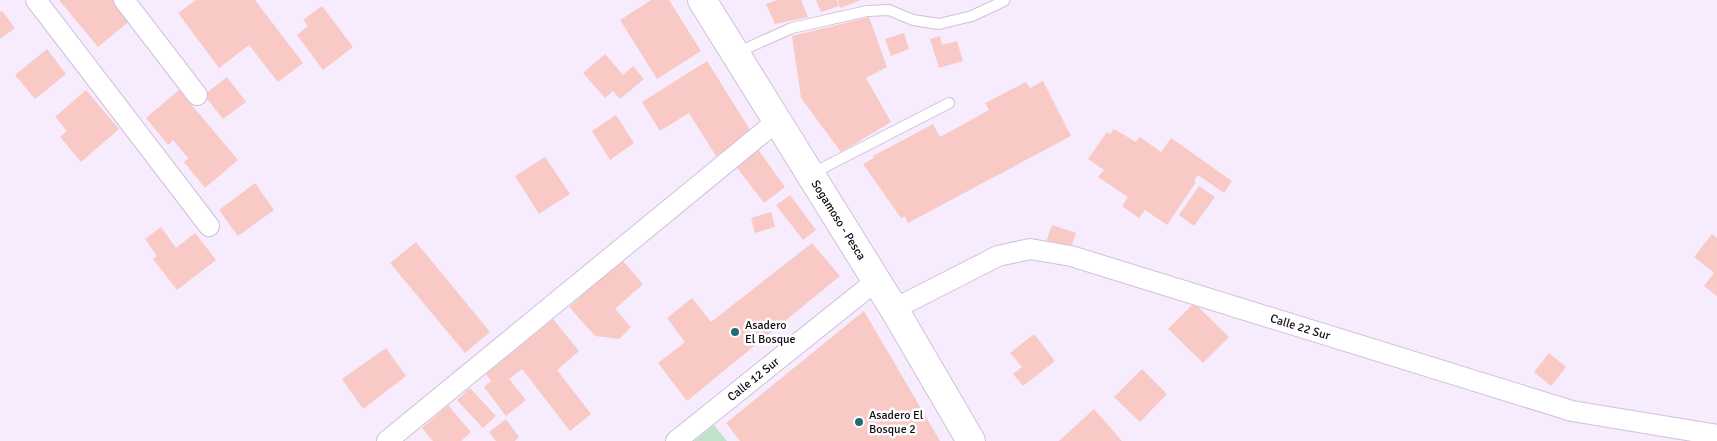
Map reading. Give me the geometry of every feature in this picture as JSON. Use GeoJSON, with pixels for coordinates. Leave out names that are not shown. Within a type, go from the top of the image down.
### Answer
{"type":"FeatureCollection","features":[{"type":"Feature","properties":{"kind":"main road","name":"Sogamoso - Pesca"},"geometry":{"type":"LineString","coordinates":[[702,0],[894,309],[971,441]]}},
{"type":"Feature","properties":{"kind":"street"},"geometry":{"type":"LineString","coordinates":[[36,0],[210,226]]}},
{"type":"Feature","properties":{"kind":"street"},"geometry":{"type":"LineString","coordinates":[[124,0],[197,95]]}},
{"type":"Feature","properties":{"kind":"street"},"geometry":{"type":"LineString","coordinates":[[387,441],[777,121]]}},
{"type":"Feature","properties":{"kind":"street","name":"Calle 22 Sur"},"geometry":{"type":"LineString","coordinates":[[894,309],[998,256],[1030,249],[1071,256],[1572,412],[1717,435]]}},
{"type":"Feature","properties":{"kind":"street","name":"Calle 12 Sur"},"geometry":{"type":"LineString","coordinates":[[676,441],[876,281]]}},
{"type":"Feature","properties":{"kind":"lane"},"geometry":{"type":"LineString","coordinates":[[735,53],[792,28],[867,11],[889,10],[913,20],[940,24],[972,16],[1004,1]]}},
{"type":"Feature","properties":{"kind":"lane"},"geometry":{"type":"LineString","coordinates":[[810,174],[949,103]]}},
{"type":"Feature","properties":{"kind":"green space"},"geometry":{"type":"Polygon","coordinates":[[[714,425],[727,441],[694,441],[714,425]]]}},
{"type":"Feature","properties":{"kind":"building"},"geometry":{"type":"Polygon","coordinates":[[[59,0],[114,0],[131,20],[98,47],[59,0]]]}},
{"type":"Feature","properties":{"kind":"building"},"geometry":{"type":"Polygon","coordinates":[[[196,0],[255,0],[303,63],[278,82],[249,45],[219,68],[178,13],[196,0]]]}},
{"type":"Feature","properties":{"kind":"building"},"geometry":{"type":"Polygon","coordinates":[[[651,0],[669,0],[701,51],[657,79],[620,20],[651,0]]]}},
{"type":"Feature","properties":{"kind":"building"},"geometry":{"type":"Polygon","coordinates":[[[777,0],[801,0],[808,17],[775,24],[766,4],[777,0]]]}},
{"type":"Feature","properties":{"kind":"building"},"geometry":{"type":"Polygon","coordinates":[[[816,0],[837,0],[839,6],[821,12],[816,0]]]}},
{"type":"Feature","properties":{"kind":"building"},"geometry":{"type":"Polygon","coordinates":[[[838,0],[861,0],[840,8],[838,0]]]}},
{"type":"Feature","properties":{"kind":"building"},"geometry":{"type":"Polygon","coordinates":[[[322,6],[353,47],[323,70],[297,35],[308,26],[303,20],[322,6]]]}},
{"type":"Feature","properties":{"kind":"building"},"geometry":{"type":"Polygon","coordinates":[[[2,11],[15,28],[0,39],[0,12],[2,11]]]}},
{"type":"Feature","properties":{"kind":"building"},"geometry":{"type":"Polygon","coordinates":[[[869,17],[887,67],[866,78],[891,122],[841,152],[801,98],[792,36],[869,17]]]}},
{"type":"Feature","properties":{"kind":"building"},"geometry":{"type":"Polygon","coordinates":[[[904,33],[909,49],[891,56],[885,39],[904,33]]]}},
{"type":"Feature","properties":{"kind":"building"},"geometry":{"type":"Polygon","coordinates":[[[940,36],[942,45],[957,41],[963,61],[939,68],[930,39],[940,36]]]}},
{"type":"Feature","properties":{"kind":"building"},"geometry":{"type":"Polygon","coordinates":[[[47,49],[66,74],[35,99],[15,75],[47,49]]]}},
{"type":"Feature","properties":{"kind":"building"},"geometry":{"type":"Polygon","coordinates":[[[605,54],[623,75],[633,66],[644,79],[620,99],[613,91],[605,98],[583,73],[605,54]]]}},
{"type":"Feature","properties":{"kind":"building"},"geometry":{"type":"Polygon","coordinates":[[[707,61],[752,133],[716,156],[689,113],[660,131],[642,102],[707,61]]]}},
{"type":"Feature","properties":{"kind":"building"},"geometry":{"type":"Polygon","coordinates":[[[227,77],[246,102],[223,119],[204,95],[227,77]]]}},
{"type":"Feature","properties":{"kind":"building"},"geometry":{"type":"Polygon","coordinates":[[[1043,81],[1071,136],[908,223],[905,216],[901,218],[863,164],[874,158],[873,156],[933,124],[940,137],[989,110],[985,103],[1026,82],[1030,88],[1043,81]]]}},
{"type":"Feature","properties":{"kind":"building"},"geometry":{"type":"Polygon","coordinates":[[[86,90],[119,129],[81,162],[60,137],[67,131],[55,117],[86,90]]]}},
{"type":"Feature","properties":{"kind":"building"},"geometry":{"type":"Polygon","coordinates":[[[179,90],[238,160],[205,188],[184,162],[188,158],[173,140],[168,145],[146,118],[179,90]]]}},
{"type":"Feature","properties":{"kind":"building"},"geometry":{"type":"Polygon","coordinates":[[[616,115],[634,143],[610,160],[592,131],[616,115]]]}},
{"type":"Feature","properties":{"kind":"building"},"geometry":{"type":"Polygon","coordinates":[[[1114,129],[1136,142],[1140,137],[1161,152],[1171,138],[1232,181],[1224,193],[1198,175],[1194,181],[1196,182],[1167,225],[1145,210],[1139,218],[1122,206],[1128,197],[1098,177],[1104,170],[1088,159],[1107,132],[1110,134],[1114,129]]]}},
{"type":"Feature","properties":{"kind":"building"},"geometry":{"type":"Polygon","coordinates":[[[757,148],[785,187],[764,203],[735,165],[757,148]]]}},
{"type":"Feature","properties":{"kind":"building"},"geometry":{"type":"Polygon","coordinates":[[[545,157],[570,194],[539,214],[515,176],[545,157]]]}},
{"type":"Feature","properties":{"kind":"building"},"geometry":{"type":"Polygon","coordinates":[[[255,183],[274,210],[238,236],[219,210],[255,183]]]}},
{"type":"Feature","properties":{"kind":"building"},"geometry":{"type":"Polygon","coordinates":[[[1199,186],[1215,197],[1194,226],[1179,215],[1199,186]]]}},
{"type":"Feature","properties":{"kind":"building"},"geometry":{"type":"Polygon","coordinates":[[[790,195],[816,230],[803,240],[776,205],[790,195]]]}},
{"type":"Feature","properties":{"kind":"building"},"geometry":{"type":"Polygon","coordinates":[[[771,212],[775,227],[755,233],[751,218],[771,212]]]}},
{"type":"Feature","properties":{"kind":"building"},"geometry":{"type":"Polygon","coordinates":[[[1052,225],[1076,233],[1070,251],[1046,242],[1052,225]]]}},
{"type":"Feature","properties":{"kind":"building"},"geometry":{"type":"Polygon","coordinates":[[[161,227],[176,248],[195,233],[216,260],[177,290],[153,259],[157,256],[145,239],[161,227]]]}},
{"type":"Feature","properties":{"kind":"building"},"geometry":{"type":"Polygon","coordinates":[[[1712,234],[1717,238],[1717,296],[1704,286],[1714,273],[1694,257],[1712,234]]]}},
{"type":"Feature","properties":{"kind":"building"},"geometry":{"type":"Polygon","coordinates":[[[416,242],[490,332],[465,353],[390,263],[416,242]]]}},
{"type":"Feature","properties":{"kind":"building","name":"Asadero El Bosque"},"geometry":{"type":"Polygon","coordinates":[[[812,243],[840,276],[687,401],[658,363],[685,342],[667,318],[692,298],[711,322],[812,243]]]}},
{"type":"Feature","properties":{"kind":"building"},"geometry":{"type":"Polygon","coordinates":[[[622,260],[643,284],[615,309],[631,327],[619,339],[595,336],[569,307],[622,260]]]}},
{"type":"Feature","properties":{"kind":"building"},"geometry":{"type":"Polygon","coordinates":[[[1194,303],[1229,337],[1203,363],[1168,329],[1194,303]]]}},
{"type":"Feature","properties":{"kind":"building"},"geometry":{"type":"Polygon","coordinates":[[[864,311],[940,441],[740,441],[726,423],[864,311]]]}},
{"type":"Feature","properties":{"kind":"building"},"geometry":{"type":"Polygon","coordinates":[[[553,319],[579,351],[557,370],[591,414],[570,431],[522,369],[509,379],[526,400],[506,416],[484,387],[491,381],[486,374],[553,319]]]}},
{"type":"Feature","properties":{"kind":"building"},"geometry":{"type":"Polygon","coordinates":[[[1034,334],[1055,361],[1023,386],[1013,374],[1022,367],[1010,353],[1034,334]]]}},
{"type":"Feature","properties":{"kind":"building"},"geometry":{"type":"Polygon","coordinates":[[[386,348],[406,376],[363,409],[342,379],[386,348]]]}},
{"type":"Feature","properties":{"kind":"building"},"geometry":{"type":"Polygon","coordinates":[[[1549,353],[1566,367],[1551,386],[1534,372],[1549,353]]]}},
{"type":"Feature","properties":{"kind":"building"},"geometry":{"type":"Polygon","coordinates":[[[1142,369],[1167,394],[1140,422],[1114,397],[1142,369]]]}},
{"type":"Feature","properties":{"kind":"building"},"geometry":{"type":"Polygon","coordinates":[[[470,388],[496,416],[483,428],[457,400],[470,388]]]}},
{"type":"Feature","properties":{"kind":"building"},"geometry":{"type":"Polygon","coordinates":[[[448,405],[471,432],[461,441],[433,441],[422,428],[448,405]]]}},
{"type":"Feature","properties":{"kind":"building"},"geometry":{"type":"Polygon","coordinates":[[[1094,409],[1122,441],[1059,441],[1094,409]]]}},
{"type":"Feature","properties":{"kind":"building"},"geometry":{"type":"Polygon","coordinates":[[[506,419],[519,437],[515,441],[496,441],[489,432],[506,419]]]}},
{"type":"Feature","properties":{"kind":"place","name":"Asadero El Bosque"},"geometry":{"type":"Point","coordinates":[735,332]}},
{"type":"Feature","properties":{"kind":"place","name":"Asadero El Bosque 2"},"geometry":{"type":"Point","coordinates":[859,422]}}]}
